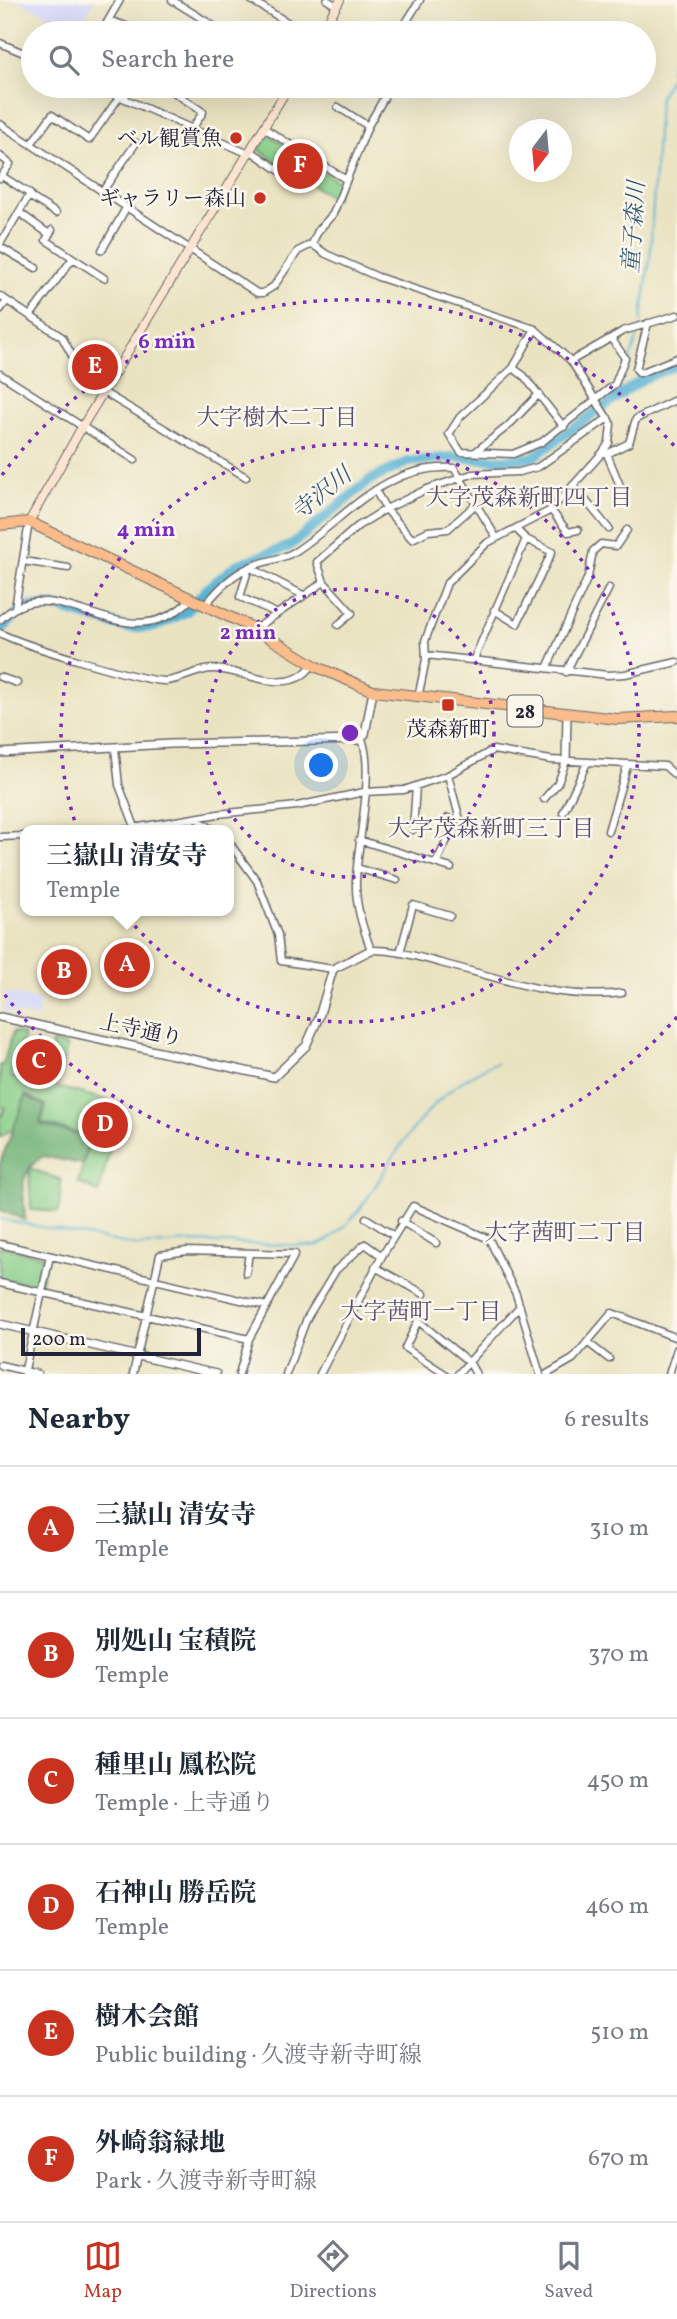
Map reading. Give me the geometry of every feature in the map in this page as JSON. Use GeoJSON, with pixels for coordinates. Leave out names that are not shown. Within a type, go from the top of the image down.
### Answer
{"type":"FeatureCollection","features":[{"type":"Feature","properties":{"kind":"main road"},"geometry":{"type":"LineString","coordinates":[[328,21],[339,3]]}},
{"type":"Feature","properties":{"kind":"main road"},"geometry":{"type":"LineString","coordinates":[[0,525],[29,522],[82,427],[282,98]]}},
{"type":"Feature","properties":{"kind":"main road","name":"28"},"geometry":{"type":"LineString","coordinates":[[29,522],[256,629],[313,664],[373,691],[567,715],[617,719],[677,716]]}},
{"type":"Feature","properties":{"kind":"street"},"geometry":{"type":"LineString","coordinates":[[112,21],[109,20],[120,0]]}},
{"type":"Feature","properties":{"kind":"street"},"geometry":{"type":"LineString","coordinates":[[172,0],[206,21]]}},
{"type":"Feature","properties":{"kind":"street"},"geometry":{"type":"LineString","coordinates":[[251,0],[285,21]]}},
{"type":"Feature","properties":{"kind":"street"},"geometry":{"type":"LineString","coordinates":[[327,0],[339,3]]}},
{"type":"Feature","properties":{"kind":"street"},"geometry":{"type":"LineString","coordinates":[[407,21],[420,0]]}},
{"type":"Feature","properties":{"kind":"street"},"geometry":{"type":"LineString","coordinates":[[0,43],[21,52]]}},
{"type":"Feature","properties":{"kind":"street"},"geometry":{"type":"LineString","coordinates":[[31,144],[52,115],[89,140],[121,98]]}},
{"type":"Feature","properties":{"kind":"street"},"geometry":{"type":"LineString","coordinates":[[124,98],[250,152],[293,180]]}},
{"type":"Feature","properties":{"kind":"street"},"geometry":{"type":"LineString","coordinates":[[183,98],[203,112],[192,129]]}},
{"type":"Feature","properties":{"kind":"street"},"geometry":{"type":"LineString","coordinates":[[0,124],[257,293],[263,293],[274,286],[298,251],[312,244],[318,230],[341,198],[345,180],[368,126],[384,98]]}},
{"type":"Feature","properties":{"kind":"street"},"geometry":{"type":"LineString","coordinates":[[338,107],[368,126]]}},
{"type":"Feature","properties":{"kind":"street"},"geometry":{"type":"LineString","coordinates":[[264,128],[345,180]]}},
{"type":"Feature","properties":{"kind":"street"},"geometry":{"type":"LineString","coordinates":[[103,192],[136,143]]}},
{"type":"Feature","properties":{"kind":"street"},"geometry":{"type":"LineString","coordinates":[[0,156],[10,164],[1,177],[56,213]]}},
{"type":"Feature","properties":{"kind":"street"},"geometry":{"type":"LineString","coordinates":[[29,196],[0,246],[36,268]]}},
{"type":"Feature","properties":{"kind":"street"},"geometry":{"type":"LineString","coordinates":[[102,250],[126,208]]}},
{"type":"Feature","properties":{"kind":"street"},"geometry":{"type":"LineString","coordinates":[[20,213],[51,232],[46,240],[104,278]]}},
{"type":"Feature","properties":{"kind":"street"},"geometry":{"type":"LineString","coordinates":[[312,244],[326,254],[378,277],[535,329],[571,361],[607,416],[611,434],[605,453],[624,493]]}},
{"type":"Feature","properties":{"kind":"street"},"geometry":{"type":"LineString","coordinates":[[30,316],[73,258]]}},
{"type":"Feature","properties":{"kind":"street"},"geometry":{"type":"LineString","coordinates":[[0,310],[3,298],[62,337],[75,361],[106,388],[246,478]]}},
{"type":"Feature","properties":{"kind":"street"},"geometry":{"type":"LineString","coordinates":[[571,361],[611,338],[677,315]]}},
{"type":"Feature","properties":{"kind":"street"},"geometry":{"type":"LineString","coordinates":[[646,324],[636,369],[640,373],[677,358]]}},
{"type":"Feature","properties":{"kind":"street"},"geometry":{"type":"LineString","coordinates":[[460,454],[449,434],[460,417],[513,368],[535,329]]}},
{"type":"Feature","properties":{"kind":"street"},"geometry":{"type":"LineString","coordinates":[[460,454],[513,454],[542,442],[597,402],[615,384],[625,358],[611,338]]}},
{"type":"Feature","properties":{"kind":"street"},"geometry":{"type":"LineString","coordinates":[[513,368],[539,394],[564,427]]}},
{"type":"Feature","properties":{"kind":"street"},"geometry":{"type":"LineString","coordinates":[[0,374],[135,460]]}},
{"type":"Feature","properties":{"kind":"street"},"geometry":{"type":"LineString","coordinates":[[475,453],[508,426],[539,394]]}},
{"type":"Feature","properties":{"kind":"street"},"geometry":{"type":"LineString","coordinates":[[418,698],[426,655],[425,641],[447,583],[496,537],[551,510],[605,453],[629,443],[636,419],[677,399]]}},
{"type":"Feature","properties":{"kind":"street"},"geometry":{"type":"LineString","coordinates":[[338,625],[352,613],[324,582],[317,562],[358,526],[428,489],[472,474],[519,472],[538,467],[607,416]]}},
{"type":"Feature","properties":{"kind":"street"},"geometry":{"type":"LineString","coordinates":[[460,454],[454,467],[458,479],[496,537]]}},
{"type":"Feature","properties":{"kind":"street"},"geometry":{"type":"LineString","coordinates":[[0,620],[25,603],[56,602],[110,621],[150,623],[198,602],[249,567],[293,553],[359,499],[375,490],[428,467],[454,467]]}},
{"type":"Feature","properties":{"kind":"street"},"geometry":{"type":"LineString","coordinates":[[573,485],[609,529]]}},
{"type":"Feature","properties":{"kind":"street"},"geometry":{"type":"LineString","coordinates":[[375,490],[386,509],[412,539],[428,531],[448,529],[475,505]]}},
{"type":"Feature","properties":{"kind":"street"},"geometry":{"type":"LineString","coordinates":[[551,510],[568,532],[578,530]]}},
{"type":"Feature","properties":{"kind":"street"},"geometry":{"type":"LineString","coordinates":[[15,608],[29,522]]}},
{"type":"Feature","properties":{"kind":"street"},"geometry":{"type":"LineString","coordinates":[[494,610],[517,624],[552,552],[526,540],[516,529]]}},
{"type":"Feature","properties":{"kind":"street"},"geometry":{"type":"LineString","coordinates":[[547,668],[588,577],[593,551],[601,544],[616,546],[627,530]]}},
{"type":"Feature","properties":{"kind":"street"},"geometry":{"type":"LineString","coordinates":[[474,659],[526,540]]}},
{"type":"Feature","properties":{"kind":"street"},"geometry":{"type":"LineString","coordinates":[[23,561],[68,568]]}},
{"type":"Feature","properties":{"kind":"street"},"geometry":{"type":"LineString","coordinates":[[249,567],[303,596]]}},
{"type":"Feature","properties":{"kind":"street"},"geometry":{"type":"LineString","coordinates":[[249,567],[240,597],[276,613]]}},
{"type":"Feature","properties":{"kind":"street"},"geometry":{"type":"LineString","coordinates":[[256,629],[324,582]]}},
{"type":"Feature","properties":{"kind":"street"},"geometry":{"type":"LineString","coordinates":[[566,673],[610,589]]}},
{"type":"Feature","properties":{"kind":"street"},"geometry":{"type":"LineString","coordinates":[[0,633],[134,676],[164,681],[187,678],[209,668],[245,673],[265,682],[278,682],[300,676],[313,664]]}},
{"type":"Feature","properties":{"kind":"street"},"geometry":{"type":"LineString","coordinates":[[426,655],[547,668],[566,673],[625,674],[677,662]]}},
{"type":"Feature","properties":{"kind":"street"},"geometry":{"type":"LineString","coordinates":[[0,677],[17,683]]}},
{"type":"Feature","properties":{"kind":"street"},"geometry":{"type":"LineString","coordinates":[[371,950],[358,907],[357,868],[364,792],[362,739],[373,691]]}},
{"type":"Feature","properties":{"kind":"street"},"geometry":{"type":"LineString","coordinates":[[544,799],[558,783],[566,761],[567,715]]}},
{"type":"Feature","properties":{"kind":"street"},"geometry":{"type":"LineString","coordinates":[[0,753],[362,739]]}},
{"type":"Feature","properties":{"kind":"street"},"geometry":{"type":"LineString","coordinates":[[115,748],[119,785],[134,825]]}},
{"type":"Feature","properties":{"kind":"street"},"geometry":{"type":"LineString","coordinates":[[148,825],[297,806],[364,792],[416,786],[448,775],[492,750],[587,763],[665,766],[677,777]]}},
{"type":"Feature","properties":{"kind":"street"},"geometry":{"type":"LineString","coordinates":[[563,813],[587,763]]}},
{"type":"Feature","properties":{"kind":"street"},"geometry":{"type":"LineString","coordinates":[[608,831],[627,766]]}},
{"type":"Feature","properties":{"kind":"street"},"geometry":{"type":"LineString","coordinates":[[448,775],[460,820]]}},
{"type":"Feature","properties":{"kind":"street"},"geometry":{"type":"LineString","coordinates":[[413,830],[416,786]]}},
{"type":"Feature","properties":{"kind":"street"},"geometry":{"type":"LineString","coordinates":[[195,818],[206,825]]}},
{"type":"Feature","properties":{"kind":"street"},"geometry":{"type":"LineString","coordinates":[[436,863],[451,832],[448,818]]}},
{"type":"Feature","properties":{"kind":"street"},"geometry":{"type":"LineString","coordinates":[[0,838],[20,836]]}},
{"type":"Feature","properties":{"kind":"street"},"geometry":{"type":"LineString","coordinates":[[359,840],[451,868]]}},
{"type":"Feature","properties":{"kind":"street"},"geometry":{"type":"LineString","coordinates":[[234,848],[257,881],[278,935],[281,961],[333,969],[371,950],[400,953],[578,995],[622,993]]}},
{"type":"Feature","properties":{"kind":"street"},"geometry":{"type":"LineString","coordinates":[[357,868],[397,880]]}},
{"type":"Feature","properties":{"kind":"street"},"geometry":{"type":"LineString","coordinates":[[400,953],[413,905],[450,916]]}},
{"type":"Feature","properties":{"kind":"street","name":"上寺通り"},"geometry":{"type":"LineString","coordinates":[[0,1017],[274,1077],[306,1046],[319,1017],[333,969]]}},
{"type":"Feature","properties":{"kind":"street"},"geometry":{"type":"LineString","coordinates":[[320,1374],[375,1267],[401,1221],[413,1206],[489,1239],[520,1306],[540,1374]]}},
{"type":"Feature","properties":{"kind":"street"},"geometry":{"type":"LineString","coordinates":[[366,1218],[393,1235]]}},
{"type":"Feature","properties":{"kind":"street"},"geometry":{"type":"LineString","coordinates":[[401,1221],[436,1243]]}},
{"type":"Feature","properties":{"kind":"street"},"geometry":{"type":"LineString","coordinates":[[0,1244],[267,1306]]}},
{"type":"Feature","properties":{"kind":"street"},"geometry":{"type":"LineString","coordinates":[[286,1374],[307,1318],[336,1270],[365,1244],[382,1255]]}},
{"type":"Feature","properties":{"kind":"street"},"geometry":{"type":"LineString","coordinates":[[133,1374],[160,1255],[187,1251],[295,1254],[249,1339],[239,1374]]}},
{"type":"Feature","properties":{"kind":"street"},"geometry":{"type":"LineString","coordinates":[[246,1273],[249,1253]]}},
{"type":"Feature","properties":{"kind":"street"},"geometry":{"type":"LineString","coordinates":[[24,1372],[50,1256]]}},
{"type":"Feature","properties":{"kind":"street"},"geometry":{"type":"LineString","coordinates":[[375,1267],[424,1294]]}},
{"type":"Feature","properties":{"kind":"street"},"geometry":{"type":"LineString","coordinates":[[0,1283],[249,1339]]}},
{"type":"Feature","properties":{"kind":"street"},"geometry":{"type":"LineString","coordinates":[[458,1374],[520,1306]]}},
{"type":"Feature","properties":{"kind":"street"},"geometry":{"type":"LineString","coordinates":[[547,1374],[573,1359],[612,1313],[677,1338]]}},
{"type":"Feature","properties":{"kind":"street"},"geometry":{"type":"LineString","coordinates":[[445,1374],[405,1348],[418,1321],[469,1362],[476,1374]]}},
{"type":"Feature","properties":{"kind":"street"},"geometry":{"type":"LineString","coordinates":[[0,1324],[216,1374]]}},
{"type":"Feature","properties":{"kind":"street"},"geometry":{"type":"LineString","coordinates":[[587,1342],[610,1360]]}},
{"type":"Feature","properties":{"kind":"street"},"geometry":{"type":"LineString","coordinates":[[669,1374],[677,1349]]}},
{"type":"Feature","properties":{"kind":"street"},"geometry":{"type":"LineString","coordinates":[[0,1365],[38,1374]]}},
{"type":"Feature","properties":{"kind":"shaded area"},"geometry":{"type":"Polygon","coordinates":[[[15,0],[94,0],[84,21],[62,21],[15,0]]]}},
{"type":"Feature","properties":{"kind":"shaded area"},"geometry":{"type":"Polygon","coordinates":[[[7,993],[40,1001],[37,1018],[3,1011],[7,993]]]}},
{"type":"Feature","properties":{"kind":"green space"},"geometry":{"type":"Polygon","coordinates":[[[268,134],[340,183],[335,200],[259,150],[268,134]]]}},
{"type":"Feature","properties":{"kind":"green space"},"geometry":{"type":"Polygon","coordinates":[[[13,1032],[24,1035],[11,1077],[40,1088],[52,1061],[52,1042],[67,1047],[57,1087],[121,1104],[99,1193],[78,1182],[91,1137],[41,1123],[46,1105],[25,1095],[15,1127],[0,1137],[0,1119],[5,1108],[0,1106],[0,1065],[3,1065],[13,1032]]]}},
{"type":"Feature","properties":{"kind":"green space"},"geometry":{"type":"Polygon","coordinates":[[[26,1096],[45,1106],[40,1124],[90,1138],[82,1164],[43,1156],[29,1169],[23,1191],[25,1220],[0,1210],[0,1163],[26,1096]]]}},
{"type":"Feature","properties":{"kind":"green space"},"geometry":{"type":"Polygon","coordinates":[[[29,1168],[61,1180],[59,1212],[31,1210],[29,1168]]]}},
{"type":"Feature","properties":{"kind":"green space"},"geometry":{"type":"Polygon","coordinates":[[[0,1246],[46,1257],[40,1286],[0,1279],[0,1246]]]}},
{"type":"Feature","properties":{"kind":"waterway","name":"童子森川"},"geometry":{"type":"LineString","coordinates":[[641,322],[650,259],[659,98],[672,75],[670,68],[677,53]]}},
{"type":"Feature","properties":{"kind":"waterway","name":"童子森川"},"geometry":{"type":"LineString","coordinates":[[609,402],[628,367],[640,328]]}},
{"type":"Feature","properties":{"kind":"waterway","name":"寺沢川"},"geometry":{"type":"LineString","coordinates":[[0,632],[18,613],[29,607],[52,606],[127,628],[154,627],[186,612],[208,588],[236,565],[290,546],[370,480],[408,462],[452,457],[502,460],[533,457],[644,378],[677,365]]}},
{"type":"Feature","properties":{"kind":"waterway"},"geometry":{"type":"LineString","coordinates":[[0,1219],[138,1246],[192,1242],[316,1246],[331,1238],[356,1214],[404,1141],[432,1108],[464,1080],[497,1063]]}},
{"type":"Feature","properties":{"kind":"place","name":"ベル観賞魚"},"geometry":{"type":"Point","coordinates":[236,138]}},
{"type":"Feature","properties":{"kind":"place","name":"外崎翁緑地"},"geometry":{"type":"Point","coordinates":[300,166]}},
{"type":"Feature","properties":{"kind":"place","name":"ギャラリー森山"},"geometry":{"type":"Point","coordinates":[260,198]}},
{"type":"Feature","properties":{"kind":"place","name":"樹木会館"},"geometry":{"type":"Point","coordinates":[95,367]}},
{"type":"Feature","properties":{"kind":"place","name":"茂森新町"},"geometry":{"type":"Point","coordinates":[448,705]}},
{"type":"Feature","properties":{"kind":"place","name":"三嶽山 清安寺"},"geometry":{"type":"Point","coordinates":[127,965]}},
{"type":"Feature","properties":{"kind":"place","name":"別処山 宝積院"},"geometry":{"type":"Point","coordinates":[64,972]}},
{"type":"Feature","properties":{"kind":"place","name":"種里山 鳳松院"},"geometry":{"type":"Point","coordinates":[39,1062]}},
{"type":"Feature","properties":{"kind":"place","name":"石神山 勝岳院"},"geometry":{"type":"Point","coordinates":[105,1125]}},
{"type":"Feature","properties":{"kind":"district","name":"大字樹木二丁目"},"geometry":{"type":"Point","coordinates":[277,417]}},
{"type":"Feature","properties":{"kind":"district","name":"大字茂森新町四丁目"},"geometry":{"type":"Point","coordinates":[529,497]}},
{"type":"Feature","properties":{"kind":"district","name":"大字茂森新町三丁目"},"geometry":{"type":"Point","coordinates":[491,828]}},
{"type":"Feature","properties":{"kind":"district","name":"大字茜町二丁目"},"geometry":{"type":"Point","coordinates":[565,1232]}},
{"type":"Feature","properties":{"kind":"district","name":"大字茜町一丁目"},"geometry":{"type":"Point","coordinates":[421,1311]}}]}
